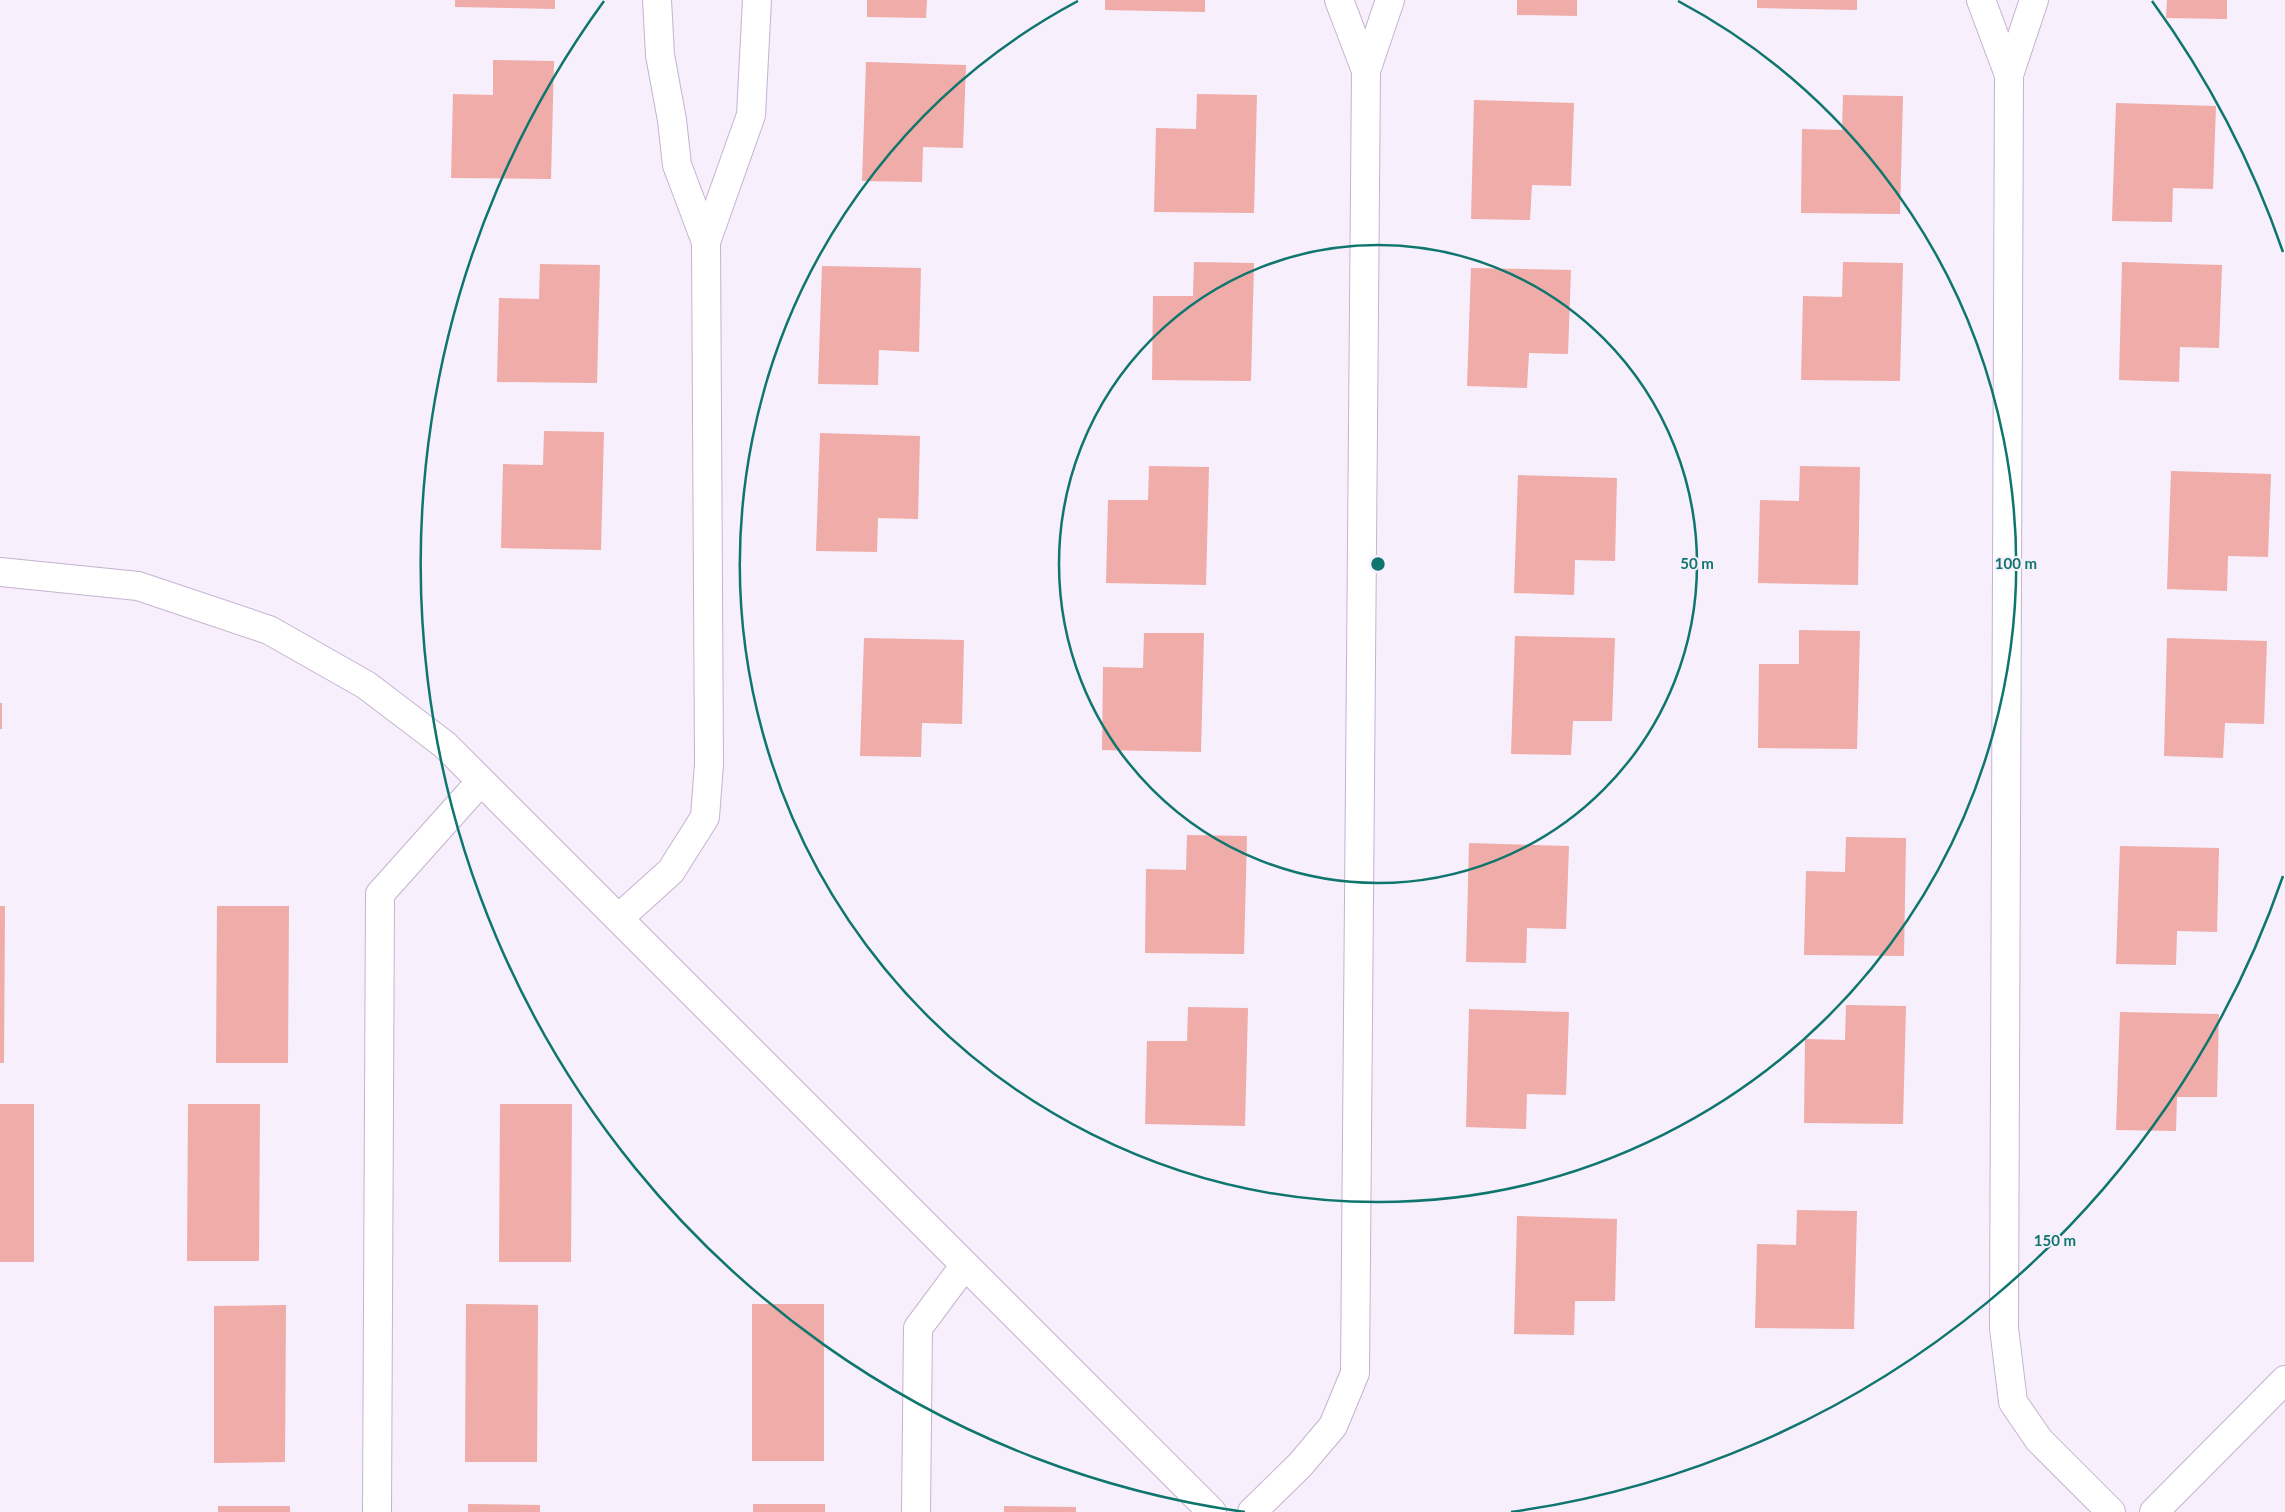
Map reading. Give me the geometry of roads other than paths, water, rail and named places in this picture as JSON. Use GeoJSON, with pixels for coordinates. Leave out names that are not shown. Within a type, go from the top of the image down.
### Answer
{"type":"FeatureCollection","features":[{"type":"Feature","properties":{"kind":"street"},"geometry":{"type":"LineString","coordinates":[[657,0],[660,55],[672,120],[677,165],[706,242]]}},
{"type":"Feature","properties":{"kind":"street"},"geometry":{"type":"LineString","coordinates":[[619,918],[671,871],[705,817],[708,764],[706,242],[750,115],[757,0]]}},
{"type":"Feature","properties":{"kind":"street"},"geometry":{"type":"LineString","coordinates":[[1339,0],[1366,71]]}},
{"type":"Feature","properties":{"kind":"street"},"geometry":{"type":"LineString","coordinates":[[1252,1512],[1300,1465],[1333,1426],[1355,1373],[1366,71],[1390,0]]}},
{"type":"Feature","properties":{"kind":"street"},"geometry":{"type":"LineString","coordinates":[[1981,0],[2009,75]]}},
{"type":"Feature","properties":{"kind":"street"},"geometry":{"type":"LineString","coordinates":[[2034,0],[2009,75],[2004,1328],[2013,1402],[2039,1440],[2111,1512]]}},
{"type":"Feature","properties":{"kind":"street"},"geometry":{"type":"LineString","coordinates":[[0,572],[138,586],[269,630],[366,685],[446,745],[1212,1512]]}},
{"type":"Feature","properties":{"kind":"street"},"geometry":{"type":"LineString","coordinates":[[377,1512],[380,894],[482,781]]}},
{"type":"Feature","properties":{"kind":"street"},"geometry":{"type":"LineString","coordinates":[[916,1512],[918,1328],[965,1265]]}},
{"type":"Feature","properties":{"kind":"street"},"geometry":{"type":"LineString","coordinates":[[2154,1512],[2285,1380]]}}]}
